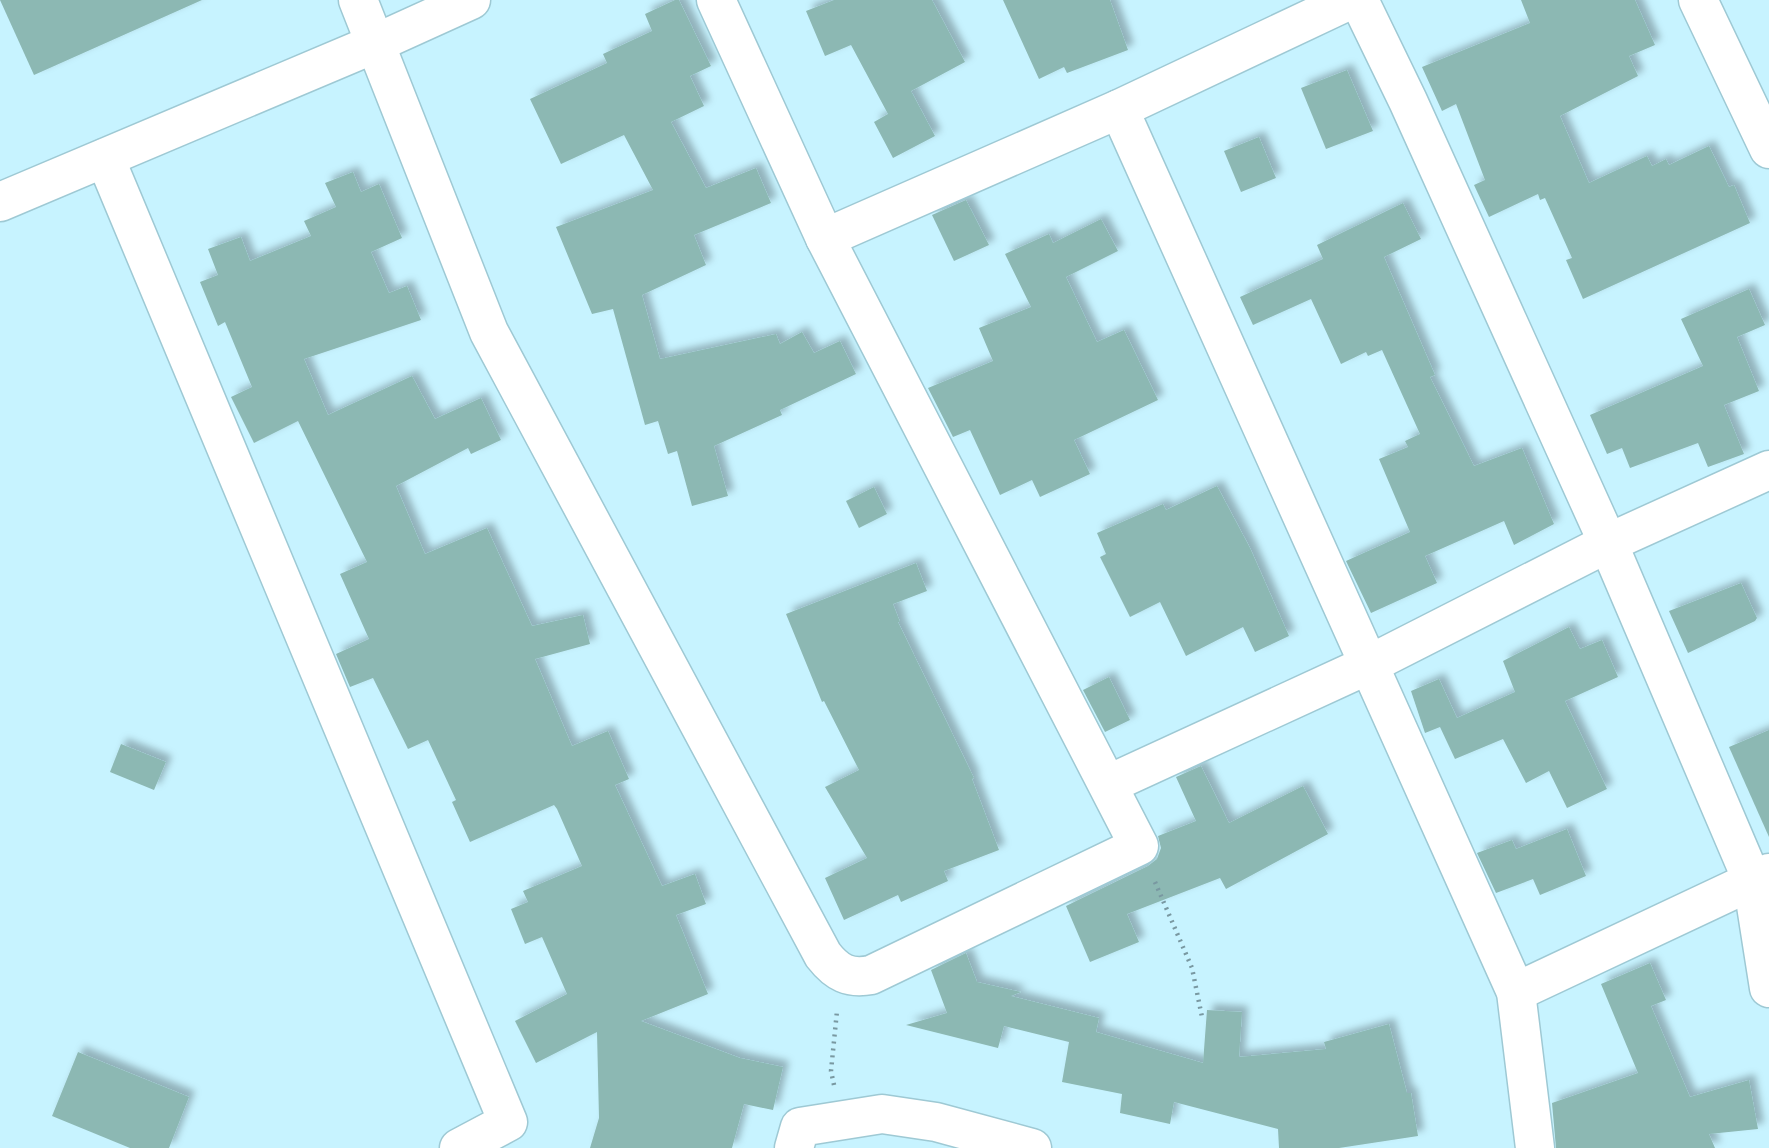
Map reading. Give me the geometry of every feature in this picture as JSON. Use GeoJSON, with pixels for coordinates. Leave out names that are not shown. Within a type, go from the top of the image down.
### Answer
{"type":"FeatureCollection","features":[{"type":"Feature","properties":{"kind":"street"},"geometry":{"type":"LineString","coordinates":[[358,0],[489,332],[822,955],[841,974],[856,978],[871,975],[1139,846],[825,238],[716,0]]}},
{"type":"Feature","properties":{"kind":"street"},"geometry":{"type":"LineString","coordinates":[[0,201],[374,44],[471,0]]}},
{"type":"Feature","properties":{"kind":"street"},"geometry":{"type":"LineString","coordinates":[[825,238],[1119,109],[1350,0]]}},
{"type":"Feature","properties":{"kind":"street"},"geometry":{"type":"LineString","coordinates":[[1359,0],[1408,101],[1761,877],[1769,988]]}},
{"type":"Feature","properties":{"kind":"street"},"geometry":{"type":"LineString","coordinates":[[1698,0],[1769,149]]}},
{"type":"Feature","properties":{"kind":"street"},"geometry":{"type":"LineString","coordinates":[[1119,109],[1516,992],[1535,1148]]}},
{"type":"Feature","properties":{"kind":"street"},"geometry":{"type":"LineString","coordinates":[[105,158],[515,1135],[459,1148]]}},
{"type":"Feature","properties":{"kind":"street"},"geometry":{"type":"LineString","coordinates":[[1109,784],[1370,664],[1608,543],[1769,470]]}},
{"type":"Feature","properties":{"kind":"street"},"geometry":{"type":"LineString","coordinates":[[1516,992],[1761,877]]}},
{"type":"Feature","properties":{"kind":"street"},"geometry":{"type":"LineString","coordinates":[[797,1138],[882,1114],[936,1122],[1032,1148]]}},
{"type":"Feature","properties":{"kind":"path"},"geometry":{"type":"LineString","coordinates":[[1139,846],[1192,968],[1202,1017]]}},
{"type":"Feature","properties":{"kind":"path"},"geometry":{"type":"LineString","coordinates":[[797,1138],[837,1097],[831,1071],[841,974]]}},
{"type":"Feature","properties":{"kind":"building"},"geometry":{"type":"Polygon","coordinates":[[[0,0],[202,0],[34,75],[0,0]]]}},
{"type":"Feature","properties":{"kind":"building"},"geometry":{"type":"Polygon","coordinates":[[[679,0],[711,66],[690,76],[704,106],[671,122],[706,188],[756,168],[771,203],[694,235],[706,265],[642,295],[660,359],[776,334],[780,344],[802,332],[814,353],[840,341],[856,374],[780,410],[782,415],[714,446],[728,496],[692,506],[677,451],[668,454],[658,421],[645,425],[613,309],[592,314],[556,227],[653,190],[624,135],[561,164],[530,99],[607,63],[603,54],[652,31],[645,14],[679,0]]]}},
{"type":"Feature","properties":{"kind":"building"},"geometry":{"type":"Polygon","coordinates":[[[834,0],[932,0],[965,62],[911,91],[935,136],[893,158],[874,122],[888,114],[851,45],[825,56],[806,11],[834,0]]]}},
{"type":"Feature","properties":{"kind":"building"},"geometry":{"type":"Polygon","coordinates":[[[1003,0],[1110,0],[1128,50],[1067,73],[1064,67],[1039,79],[1003,0]]]}},
{"type":"Feature","properties":{"kind":"building"},"geometry":{"type":"Polygon","coordinates":[[[1521,0],[1635,0],[1655,45],[1629,56],[1638,76],[1560,116],[1589,183],[1647,156],[1652,166],[1666,159],[1669,165],[1709,146],[1729,187],[1734,185],[1750,223],[1583,299],[1566,260],[1572,258],[1545,198],[1540,200],[1538,194],[1489,217],[1474,185],[1485,180],[1456,104],[1442,111],[1422,67],[1530,23],[1521,0]]]}},
{"type":"Feature","properties":{"kind":"building"},"geometry":{"type":"Polygon","coordinates":[[[1347,70],[1373,131],[1326,149],[1301,88],[1347,70]]]}},
{"type":"Feature","properties":{"kind":"building"},"geometry":{"type":"Polygon","coordinates":[[[1259,137],[1276,178],[1241,192],[1224,151],[1259,137]]]}},
{"type":"Feature","properties":{"kind":"building"},"geometry":{"type":"Polygon","coordinates":[[[353,172],[361,192],[379,184],[402,238],[371,252],[389,293],[407,286],[421,320],[304,359],[328,415],[412,376],[435,419],[481,398],[501,440],[471,454],[468,448],[396,486],[425,554],[487,528],[532,626],[583,615],[590,644],[535,659],[572,746],[608,731],[629,779],[615,785],[662,886],[695,874],[706,904],[676,915],[708,994],[641,1021],[740,1058],[783,1067],[773,1110],[744,1104],[732,1148],[590,1148],[599,1118],[597,1032],[536,1063],[515,1021],[567,994],[542,937],[525,944],[511,909],[528,902],[523,891],[582,866],[557,809],[554,805],[470,842],[452,802],[456,800],[428,740],[408,749],[373,678],[350,687],[336,654],[369,639],[340,574],[367,562],[298,421],[254,443],[231,397],[252,387],[225,322],[218,326],[200,282],[218,275],[208,249],[241,237],[250,261],[311,236],[304,221],[336,207],[325,183],[353,172]]]}},
{"type":"Feature","properties":{"kind":"building"},"geometry":{"type":"Polygon","coordinates":[[[966,200],[989,245],[954,261],[932,215],[966,200]]]}},
{"type":"Feature","properties":{"kind":"building"},"geometry":{"type":"Polygon","coordinates":[[[1403,203],[1421,239],[1384,257],[1435,375],[1430,377],[1474,466],[1522,448],[1554,524],[1514,545],[1504,521],[1425,556],[1437,583],[1371,613],[1346,561],[1410,532],[1379,459],[1408,447],[1405,441],[1420,434],[1382,350],[1368,356],[1366,352],[1341,364],[1311,299],[1253,325],[1240,297],[1323,259],[1317,245],[1403,203]]]}},
{"type":"Feature","properties":{"kind":"building"},"geometry":{"type":"Polygon","coordinates":[[[1101,219],[1118,251],[1066,277],[1097,342],[1124,330],[1158,400],[1074,440],[1090,474],[1040,497],[1032,480],[1000,495],[970,430],[953,437],[928,388],[993,361],[979,328],[1031,307],[1005,254],[1049,234],[1053,243],[1101,219]]]}},
{"type":"Feature","properties":{"kind":"building"},"geometry":{"type":"Polygon","coordinates":[[[1749,289],[1765,325],[1737,337],[1759,391],[1724,405],[1744,454],[1708,467],[1698,443],[1630,468],[1622,448],[1607,454],[1590,415],[1703,366],[1681,319],[1749,289]]]}},
{"type":"Feature","properties":{"kind":"building"},"geometry":{"type":"Polygon","coordinates":[[[1217,486],[1250,548],[1289,636],[1255,652],[1243,627],[1186,656],[1160,602],[1130,617],[1100,557],[1106,554],[1097,533],[1163,504],[1166,510],[1217,486]]]}},
{"type":"Feature","properties":{"kind":"building"},"geometry":{"type":"Polygon","coordinates":[[[874,487],[887,514],[859,528],[846,501],[874,487]]]}},
{"type":"Feature","properties":{"kind":"building"},"geometry":{"type":"Polygon","coordinates":[[[916,563],[927,591],[893,604],[898,622],[974,778],[972,779],[999,850],[944,871],[948,881],[901,902],[898,895],[844,920],[825,878],[867,858],[825,787],[859,770],[824,701],[822,702],[786,614],[916,563]]]}},
{"type":"Feature","properties":{"kind":"building"},"geometry":{"type":"Polygon","coordinates":[[[1741,583],[1757,618],[1755,621],[1688,653],[1669,611],[1741,583]]]}},
{"type":"Feature","properties":{"kind":"building"},"geometry":{"type":"Polygon","coordinates":[[[1569,627],[1580,649],[1602,640],[1618,677],[1565,701],[1607,789],[1567,808],[1549,771],[1526,783],[1503,739],[1455,759],[1440,727],[1425,733],[1411,691],[1439,679],[1457,718],[1515,692],[1503,661],[1569,627]]]}},
{"type":"Feature","properties":{"kind":"building"},"geometry":{"type":"Polygon","coordinates":[[[1109,677],[1130,720],[1105,732],[1083,690],[1109,677]]]}},
{"type":"Feature","properties":{"kind":"building"},"geometry":{"type":"Polygon","coordinates":[[[1769,730],[1769,837],[1729,747],[1769,730]]]}},
{"type":"Feature","properties":{"kind":"building"},"geometry":{"type":"Polygon","coordinates":[[[121,744],[166,762],[154,790],[110,772],[121,744]]]}},
{"type":"Feature","properties":{"kind":"building"},"geometry":{"type":"Polygon","coordinates":[[[1201,766],[1229,823],[1303,786],[1328,834],[1226,889],[1220,878],[1127,914],[1139,942],[1090,962],[1066,906],[1148,866],[1157,859],[1161,848],[1158,836],[1196,821],[1176,777],[1201,766]]]}},
{"type":"Feature","properties":{"kind":"building"},"geometry":{"type":"Polygon","coordinates":[[[1567,829],[1586,876],[1540,895],[1533,879],[1496,893],[1477,853],[1512,840],[1516,849],[1567,829]]]}},
{"type":"Feature","properties":{"kind":"building"},"geometry":{"type":"Polygon","coordinates":[[[966,953],[977,982],[1021,992],[1011,996],[1099,1018],[1096,1032],[1203,1063],[1207,1010],[1242,1012],[1239,1057],[1326,1049],[1324,1042],[1389,1024],[1407,1093],[1411,1093],[1418,1136],[1339,1148],[1279,1148],[1278,1129],[1174,1102],[1170,1124],[1120,1113],[1122,1094],[1062,1082],[1069,1042],[1004,1026],[998,1048],[906,1025],[947,1013],[931,970],[966,953]]]}},
{"type":"Feature","properties":{"kind":"building"},"geometry":{"type":"Polygon","coordinates":[[[1650,963],[1666,1000],[1651,1006],[1690,1097],[1749,1080],[1758,1129],[1709,1134],[1715,1148],[1556,1148],[1552,1103],[1638,1073],[1601,984],[1650,963]]]}},
{"type":"Feature","properties":{"kind":"building"},"geometry":{"type":"Polygon","coordinates":[[[78,1052],[189,1097],[169,1148],[130,1148],[52,1116],[78,1052]]]}}]}
